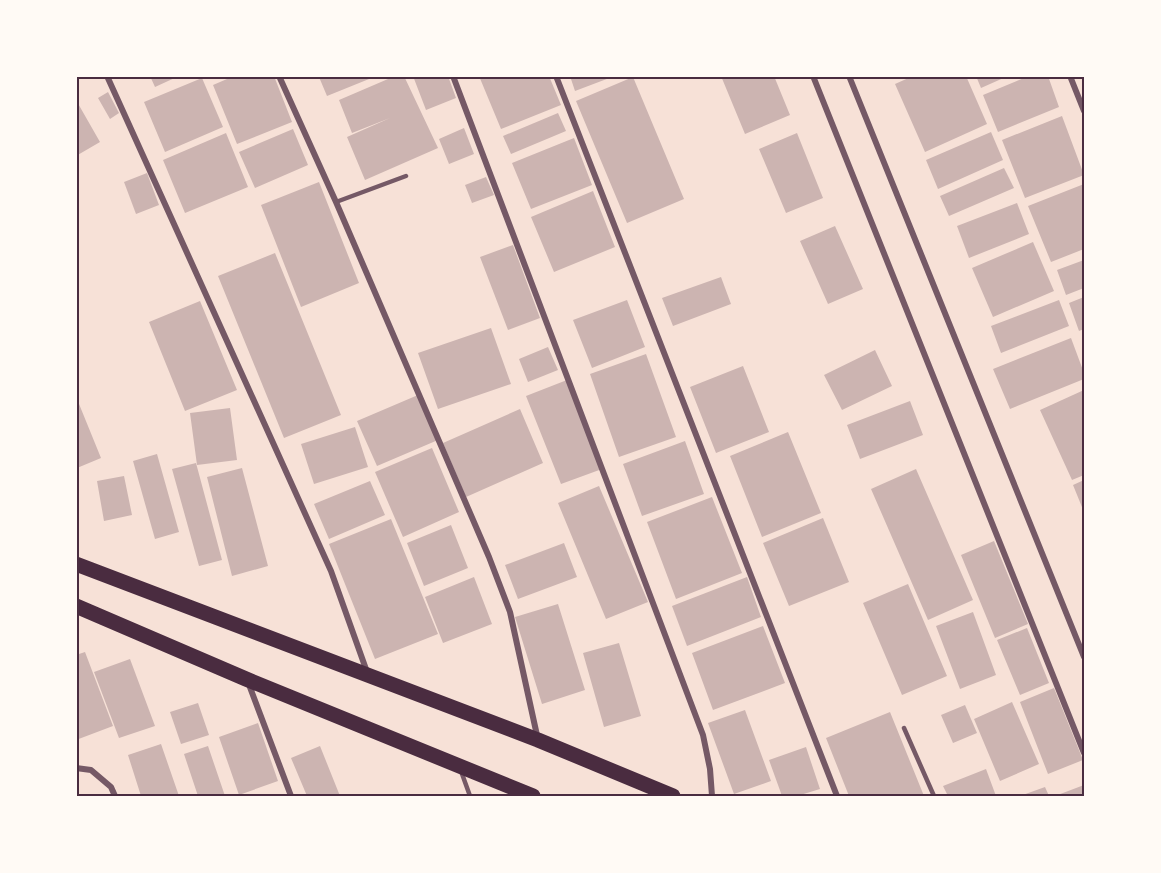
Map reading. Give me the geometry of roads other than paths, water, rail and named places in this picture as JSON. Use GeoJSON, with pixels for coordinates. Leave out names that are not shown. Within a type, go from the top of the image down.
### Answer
{"type":"FeatureCollection","features":[{"type":"Feature","properties":{"kind":"main road"},"geometry":{"type":"LineString","coordinates":[[76,564],[538,740],[673,796]]}},
{"type":"Feature","properties":{"kind":"main road"},"geometry":{"type":"LineString","coordinates":[[76,606],[246,679],[533,796]]}},
{"type":"Feature","properties":{"kind":"street"},"geometry":{"type":"LineString","coordinates":[[107,76],[332,571],[368,675]]}},
{"type":"Feature","properties":{"kind":"street"},"geometry":{"type":"LineString","coordinates":[[279,76],[336,202],[489,557],[510,612],[538,740]]}},
{"type":"Feature","properties":{"kind":"street"},"geometry":{"type":"LineString","coordinates":[[453,76],[703,735],[710,769],[712,796]]}},
{"type":"Feature","properties":{"kind":"street"},"geometry":{"type":"LineString","coordinates":[[556,76],[837,796]]}},
{"type":"Feature","properties":{"kind":"street"},"geometry":{"type":"LineString","coordinates":[[813,76],[1084,753]]}},
{"type":"Feature","properties":{"kind":"street"},"geometry":{"type":"LineString","coordinates":[[849,76],[1084,657]]}},
{"type":"Feature","properties":{"kind":"street"},"geometry":{"type":"LineString","coordinates":[[1070,76],[1084,111]]}},
{"type":"Feature","properties":{"kind":"street"},"geometry":{"type":"LineString","coordinates":[[246,679],[291,796]]}},
{"type":"Feature","properties":{"kind":"street"},"geometry":{"type":"LineString","coordinates":[[76,768],[91,770],[111,787],[115,796]]}},
{"type":"Feature","properties":{"kind":"lane"},"geometry":{"type":"LineString","coordinates":[[336,202],[406,176]]}},
{"type":"Feature","properties":{"kind":"lane"},"geometry":{"type":"LineString","coordinates":[[904,728],[934,796]]}},
{"type":"Feature","properties":{"kind":"lane"},"geometry":{"type":"LineString","coordinates":[[460,766],[470,796]]}}]}
